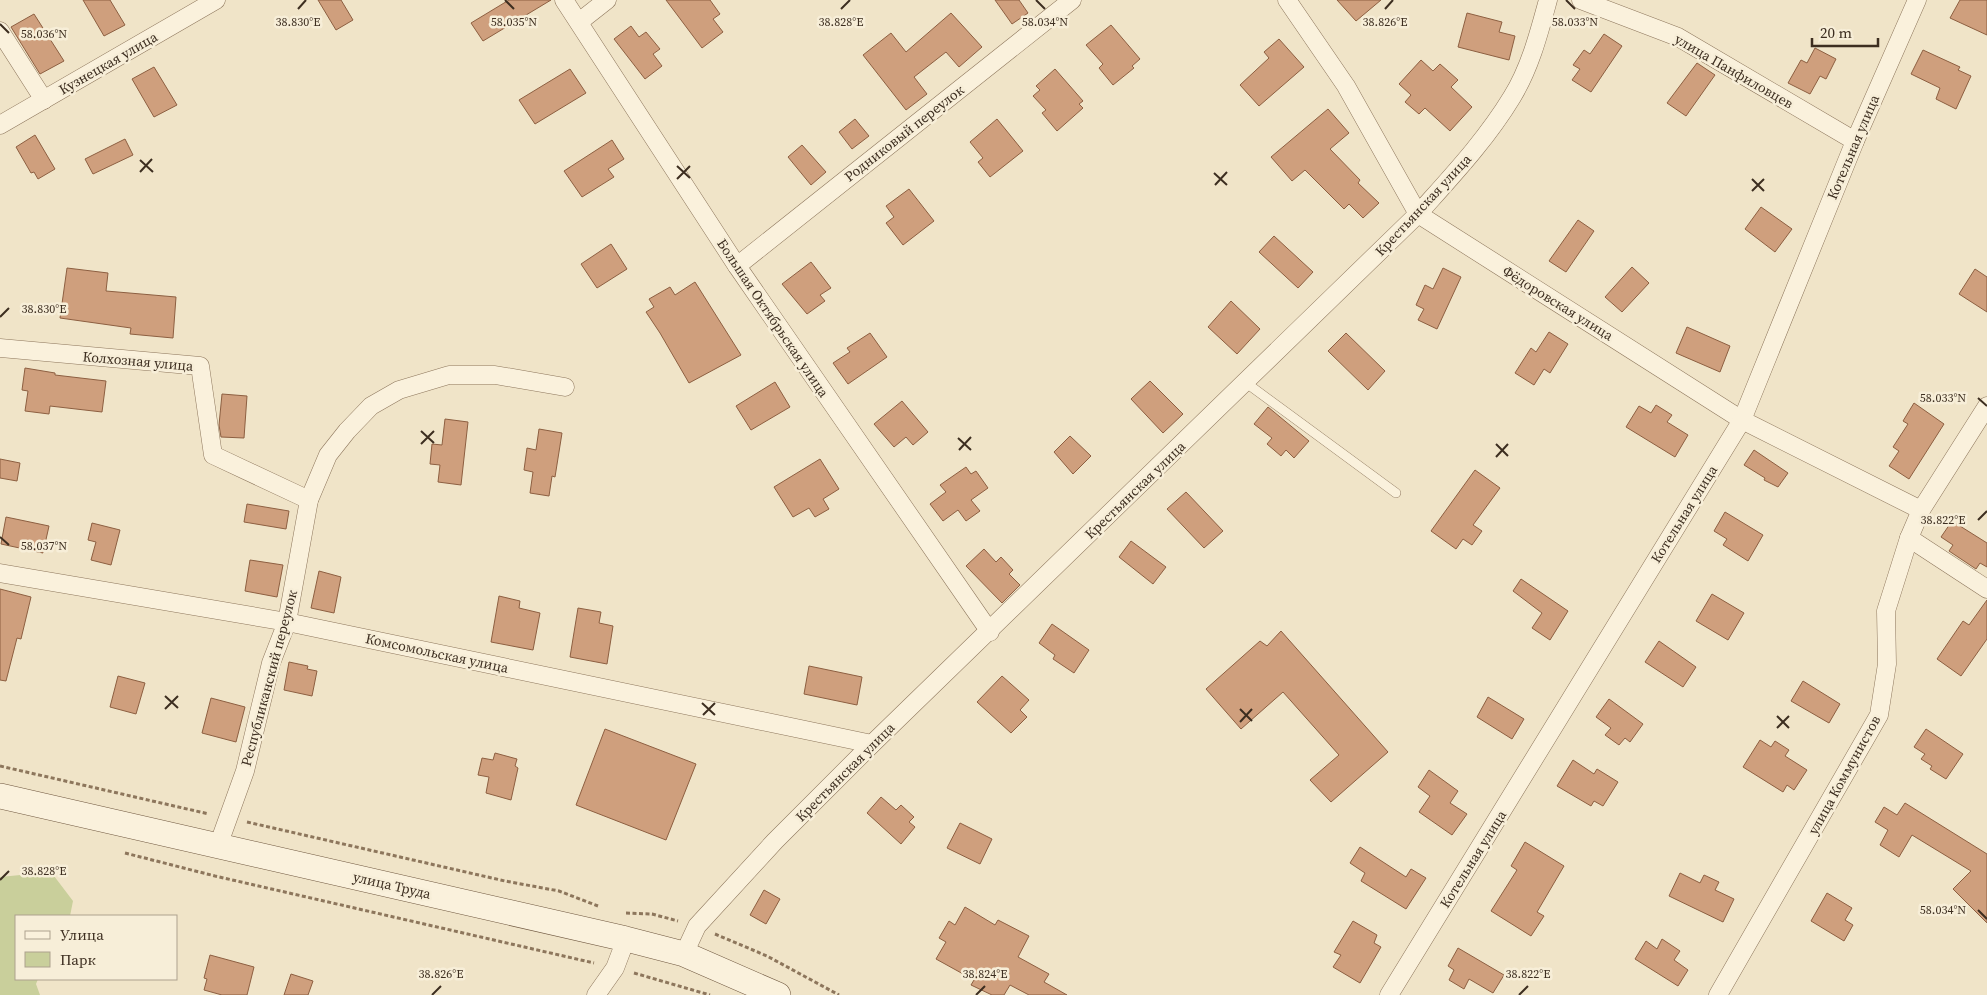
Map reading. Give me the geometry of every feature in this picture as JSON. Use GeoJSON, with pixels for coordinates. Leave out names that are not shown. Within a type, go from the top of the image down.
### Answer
{"type":"FeatureCollection","features":[{"type":"Feature","properties":{"kind":"street","name":"Кузнецкая улица"},"geometry":{"type":"LineString","coordinates":[[0,125],[216,0]]}},
{"type":"Feature","properties":{"kind":"street","name":"Большая Октябрьская улица"},"geometry":{"type":"LineString","coordinates":[[564,0],[736,266],[990,632]]}},
{"type":"Feature","properties":{"kind":"street"},"geometry":{"type":"LineString","coordinates":[[579,22],[607,0]]}},
{"type":"Feature","properties":{"kind":"street","name":"Родниковый переулок"},"geometry":{"type":"LineString","coordinates":[[736,266],[1072,0]]}},
{"type":"Feature","properties":{"kind":"street","name":"Фёдоровская улица"},"geometry":{"type":"LineString","coordinates":[[1287,0],[1346,86],[1418,214],[1742,420],[1921,510]]}},
{"type":"Feature","properties":{"kind":"street","name":"Крестьянская улица"},"geometry":{"type":"LineString","coordinates":[[684,954],[697,926],[775,841],[872,744],[990,632],[1418,214],[1471,155],[1512,97],[1536,46],[1548,0]]}},
{"type":"Feature","properties":{"kind":"street","name":"улица Панфиловцев"},"geometry":{"type":"LineString","coordinates":[[1581,0],[1678,37],[1854,141]]}},
{"type":"Feature","properties":{"kind":"street","name":"Котельная улица"},"geometry":{"type":"LineString","coordinates":[[1389,995],[1742,420],[1854,141],[1917,0]]}},
{"type":"Feature","properties":{"kind":"street"},"geometry":{"type":"LineString","coordinates":[[0,31],[44,100]]}},
{"type":"Feature","properties":{"kind":"street","name":"Колхозная улица"},"geometry":{"type":"LineString","coordinates":[[0,348],[200,366],[212,455],[309,500]]}},
{"type":"Feature","properties":{"kind":"street","name":"Республиканский переулок"},"geometry":{"type":"LineString","coordinates":[[218,846],[245,771],[271,663],[287,622],[309,500],[328,455],[346,431],[371,406],[399,390],[449,375],[495,375],[565,387]]}},
{"type":"Feature","properties":{"kind":"street","name":"улица Коммунистов"},"geometry":{"type":"LineString","coordinates":[[1718,995],[1879,715],[1887,664],[1886,612],[1909,538],[1921,510],[1987,406]]}},
{"type":"Feature","properties":{"kind":"street"},"geometry":{"type":"LineString","coordinates":[[1909,538],[1987,588]]}},
{"type":"Feature","properties":{"kind":"street","name":"Комсомольская улица"},"geometry":{"type":"LineString","coordinates":[[0,572],[287,622],[872,744]]}},
{"type":"Feature","properties":{"kind":"street","name":"улица Труда"},"geometry":{"type":"LineString","coordinates":[[0,796],[626,939],[684,954],[778,995]]}},
{"type":"Feature","properties":{"kind":"street"},"geometry":{"type":"LineString","coordinates":[[596,995],[615,968],[626,939]]}},
{"type":"Feature","properties":{"kind":"lane"},"geometry":{"type":"LineString","coordinates":[[1245,382],[1396,492]]}},
{"type":"Feature","properties":{"kind":"path"},"geometry":{"type":"LineString","coordinates":[[0,766],[505,881],[559,891],[597,906]]}},
{"type":"Feature","properties":{"kind":"path"},"geometry":{"type":"LineString","coordinates":[[125,853],[215,876],[615,968],[710,995]]}},
{"type":"Feature","properties":{"kind":"path"},"geometry":{"type":"LineString","coordinates":[[634,914],[652,914],[697,926],[767,956],[840,995]]}},
{"type":"Feature","properties":{"kind":"green space"},"geometry":{"type":"Polygon","coordinates":[[[51,872],[73,901],[70,915],[15,915],[15,980],[38,980],[36,984],[40,995],[0,995],[0,877],[51,872]]]}},
{"type":"Feature","properties":{"kind":"building"},"geometry":{"type":"Polygon","coordinates":[[[83,0],[110,0],[125,25],[104,36],[83,0]]]}},
{"type":"Feature","properties":{"kind":"building"},"geometry":{"type":"Polygon","coordinates":[[[318,0],[341,0],[353,20],[336,30],[318,0]]]}},
{"type":"Feature","properties":{"kind":"building"},"geometry":{"type":"Polygon","coordinates":[[[509,0],[551,0],[483,41],[471,23],[509,0]]]}},
{"type":"Feature","properties":{"kind":"building"},"geometry":{"type":"Polygon","coordinates":[[[666,0],[710,0],[720,14],[713,19],[723,32],[702,48],[666,0]]]}},
{"type":"Feature","properties":{"kind":"building"},"geometry":{"type":"Polygon","coordinates":[[[995,0],[1019,0],[1028,13],[1012,24],[995,0]]]}},
{"type":"Feature","properties":{"kind":"building"},"geometry":{"type":"Polygon","coordinates":[[[1337,0],[1381,0],[1356,21],[1337,0]]]}},
{"type":"Feature","properties":{"kind":"building"},"geometry":{"type":"Polygon","coordinates":[[[1960,0],[1987,0],[1987,35],[1950,18],[1960,0]]]}},
{"type":"Feature","properties":{"kind":"building"},"geometry":{"type":"Polygon","coordinates":[[[951,13],[982,47],[959,67],[946,52],[914,77],[927,94],[906,110],[863,55],[891,33],[906,52],[951,13]]]}},
{"type":"Feature","properties":{"kind":"building"},"geometry":{"type":"Polygon","coordinates":[[[1467,13],[1502,22],[1499,32],[1515,36],[1509,60],[1458,47],[1467,13]]]}},
{"type":"Feature","properties":{"kind":"building"},"geometry":{"type":"Polygon","coordinates":[[[34,14],[64,61],[40,74],[11,27],[34,14]]]}},
{"type":"Feature","properties":{"kind":"building"},"geometry":{"type":"Polygon","coordinates":[[[1111,25],[1140,59],[1132,66],[1134,68],[1113,85],[1099,68],[1103,64],[1086,45],[1111,25]]]}},
{"type":"Feature","properties":{"kind":"building"},"geometry":{"type":"Polygon","coordinates":[[[631,26],[639,37],[646,32],[660,49],[653,54],[662,66],[645,79],[614,39],[631,26]]]}},
{"type":"Feature","properties":{"kind":"building"},"geometry":{"type":"Polygon","coordinates":[[[1604,34],[1622,46],[1591,92],[1572,80],[1580,69],[1573,65],[1584,50],[1590,54],[1604,34]]]}},
{"type":"Feature","properties":{"kind":"building"},"geometry":{"type":"Polygon","coordinates":[[[1279,39],[1304,67],[1259,106],[1240,85],[1269,58],[1264,52],[1279,39]]]}},
{"type":"Feature","properties":{"kind":"building"},"geometry":{"type":"Polygon","coordinates":[[[1815,48],[1836,59],[1826,79],[1820,76],[1810,94],[1788,83],[1801,60],[1807,63],[1815,48]]]}},
{"type":"Feature","properties":{"kind":"building"},"geometry":{"type":"Polygon","coordinates":[[[1923,50],[1960,67],[1958,70],[1971,76],[1956,109],[1936,99],[1940,88],[1911,74],[1923,50]]]}},
{"type":"Feature","properties":{"kind":"building"},"geometry":{"type":"Polygon","coordinates":[[[1421,60],[1433,71],[1440,64],[1458,80],[1451,87],[1472,107],[1450,131],[1425,108],[1419,114],[1405,102],[1411,95],[1399,84],[1421,60]]]}},
{"type":"Feature","properties":{"kind":"building"},"geometry":{"type":"Polygon","coordinates":[[[1697,63],[1715,75],[1686,116],[1667,103],[1697,63]]]}},
{"type":"Feature","properties":{"kind":"building"},"geometry":{"type":"Polygon","coordinates":[[[154,67],[177,105],[154,117],[132,79],[154,67]]]}},
{"type":"Feature","properties":{"kind":"building"},"geometry":{"type":"Polygon","coordinates":[[[570,69],[586,93],[535,124],[519,100],[570,69]]]}},
{"type":"Feature","properties":{"kind":"building"},"geometry":{"type":"Polygon","coordinates":[[[1055,69],[1083,101],[1079,104],[1083,108],[1057,131],[1042,113],[1046,110],[1033,96],[1040,90],[1036,86],[1055,69]]]}},
{"type":"Feature","properties":{"kind":"building"},"geometry":{"type":"Polygon","coordinates":[[[1328,109],[1349,133],[1330,149],[1360,180],[1358,183],[1379,203],[1363,218],[1349,204],[1344,209],[1305,170],[1292,181],[1271,157],[1328,109]]]}},
{"type":"Feature","properties":{"kind":"building"},"geometry":{"type":"Polygon","coordinates":[[[855,119],[869,136],[852,149],[839,132],[855,119]]]}},
{"type":"Feature","properties":{"kind":"building"},"geometry":{"type":"Polygon","coordinates":[[[997,119],[1023,151],[990,177],[978,162],[983,158],[970,142],[997,119]]]}},
{"type":"Feature","properties":{"kind":"building"},"geometry":{"type":"Polygon","coordinates":[[[35,135],[55,169],[38,179],[34,172],[31,173],[16,147],[35,135]]]}},
{"type":"Feature","properties":{"kind":"building"},"geometry":{"type":"Polygon","coordinates":[[[125,139],[133,155],[93,174],[85,159],[125,139]]]}},
{"type":"Feature","properties":{"kind":"building"},"geometry":{"type":"Polygon","coordinates":[[[612,140],[624,159],[608,169],[614,177],[582,197],[564,171],[612,140]]]}},
{"type":"Feature","properties":{"kind":"building"},"geometry":{"type":"Polygon","coordinates":[[[802,145],[826,172],[811,185],[788,157],[802,145]]]}},
{"type":"Feature","properties":{"kind":"building"},"geometry":{"type":"Polygon","coordinates":[[[909,189],[934,221],[903,245],[886,223],[894,217],[886,206],[909,189]]]}},
{"type":"Feature","properties":{"kind":"building"},"geometry":{"type":"Polygon","coordinates":[[[1761,207],[1792,229],[1775,252],[1745,229],[1761,207]]]}},
{"type":"Feature","properties":{"kind":"building"},"geometry":{"type":"Polygon","coordinates":[[[1578,220],[1594,231],[1566,272],[1549,261],[1578,220]]]}},
{"type":"Feature","properties":{"kind":"building"},"geometry":{"type":"Polygon","coordinates":[[[1274,236],[1313,272],[1298,288],[1259,252],[1274,236]]]}},
{"type":"Feature","properties":{"kind":"building"},"geometry":{"type":"Polygon","coordinates":[[[611,244],[627,269],[597,288],[581,264],[611,244]]]}},
{"type":"Feature","properties":{"kind":"building"},"geometry":{"type":"Polygon","coordinates":[[[811,262],[831,288],[820,295],[825,301],[807,314],[782,284],[811,262]]]}},
{"type":"Feature","properties":{"kind":"building"},"geometry":{"type":"Polygon","coordinates":[[[1632,267],[1649,283],[1622,312],[1605,297],[1632,267]]]}},
{"type":"Feature","properties":{"kind":"building"},"geometry":{"type":"Polygon","coordinates":[[[67,268],[108,273],[106,291],[176,297],[173,338],[130,334],[131,328],[60,318],[67,268]]]}},
{"type":"Feature","properties":{"kind":"building"},"geometry":{"type":"Polygon","coordinates":[[[1443,268],[1461,277],[1437,329],[1418,320],[1424,309],[1416,305],[1425,285],[1433,289],[1443,268]]]}},
{"type":"Feature","properties":{"kind":"building"},"geometry":{"type":"Polygon","coordinates":[[[1975,269],[1987,277],[1987,312],[1959,294],[1975,269]]]}},
{"type":"Feature","properties":{"kind":"building"},"geometry":{"type":"Polygon","coordinates":[[[695,282],[741,355],[689,383],[646,312],[654,307],[649,299],[670,287],[675,295],[695,282]]]}},
{"type":"Feature","properties":{"kind":"building"},"geometry":{"type":"Polygon","coordinates":[[[1231,301],[1260,329],[1237,354],[1208,327],[1231,301]]]}},
{"type":"Feature","properties":{"kind":"building"},"geometry":{"type":"Polygon","coordinates":[[[1687,327],[1730,346],[1720,372],[1676,353],[1687,327]]]}},
{"type":"Feature","properties":{"kind":"building"},"geometry":{"type":"Polygon","coordinates":[[[1549,332],[1568,344],[1550,373],[1544,369],[1534,385],[1515,373],[1531,348],[1536,352],[1549,332]]]}},
{"type":"Feature","properties":{"kind":"building"},"geometry":{"type":"Polygon","coordinates":[[[870,333],[887,357],[848,384],[833,363],[850,352],[847,348],[870,333]]]}},
{"type":"Feature","properties":{"kind":"building"},"geometry":{"type":"Polygon","coordinates":[[[1346,333],[1385,371],[1368,390],[1328,351],[1346,333]]]}},
{"type":"Feature","properties":{"kind":"building"},"geometry":{"type":"Polygon","coordinates":[[[25,368],[55,373],[55,375],[106,381],[102,412],[50,406],[49,414],[25,411],[28,391],[22,390],[25,368]]]}},
{"type":"Feature","properties":{"kind":"building"},"geometry":{"type":"Polygon","coordinates":[[[1150,381],[1183,414],[1163,433],[1131,399],[1150,381]]]}},
{"type":"Feature","properties":{"kind":"building"},"geometry":{"type":"Polygon","coordinates":[[[775,382],[790,407],[751,430],[736,406],[775,382]]]}},
{"type":"Feature","properties":{"kind":"building"},"geometry":{"type":"Polygon","coordinates":[[[222,394],[247,396],[244,438],[221,437],[219,425],[222,394]]]}},
{"type":"Feature","properties":{"kind":"building"},"geometry":{"type":"Polygon","coordinates":[[[902,401],[928,432],[913,445],[906,437],[894,447],[874,424],[902,401]]]}},
{"type":"Feature","properties":{"kind":"building"},"geometry":{"type":"Polygon","coordinates":[[[1914,403],[1944,424],[1909,479],[1889,466],[1899,451],[1893,447],[1908,424],[1903,421],[1914,403]]]}},
{"type":"Feature","properties":{"kind":"building"},"geometry":{"type":"Polygon","coordinates":[[[1656,405],[1672,415],[1667,422],[1688,435],[1675,457],[1626,427],[1639,406],[1651,413],[1656,405]]]}},
{"type":"Feature","properties":{"kind":"building"},"geometry":{"type":"Polygon","coordinates":[[[1268,407],[1309,441],[1294,458],[1286,450],[1281,456],[1267,444],[1272,438],[1254,424],[1268,407]]]}},
{"type":"Feature","properties":{"kind":"building"},"geometry":{"type":"Polygon","coordinates":[[[445,419],[468,422],[461,485],[438,482],[440,465],[430,464],[432,444],[442,445],[445,419]]]}},
{"type":"Feature","properties":{"kind":"building"},"geometry":{"type":"Polygon","coordinates":[[[539,429],[562,433],[555,477],[552,476],[549,496],[530,493],[533,472],[524,470],[527,448],[536,450],[539,429]]]}},
{"type":"Feature","properties":{"kind":"building"},"geometry":{"type":"Polygon","coordinates":[[[1070,436],[1091,456],[1073,474],[1054,452],[1070,436]]]}},
{"type":"Feature","properties":{"kind":"building"},"geometry":{"type":"Polygon","coordinates":[[[1754,450],[1788,473],[1778,487],[1764,480],[1765,478],[1744,465],[1754,450]]]}},
{"type":"Feature","properties":{"kind":"building"},"geometry":{"type":"Polygon","coordinates":[[[0,459],[20,463],[17,481],[0,478],[0,459]]]}},
{"type":"Feature","properties":{"kind":"building"},"geometry":{"type":"Polygon","coordinates":[[[820,459],[839,489],[823,499],[829,509],[815,517],[809,508],[793,517],[774,487],[820,459]]]}},
{"type":"Feature","properties":{"kind":"building"},"geometry":{"type":"Polygon","coordinates":[[[966,467],[971,474],[976,471],[988,488],[971,500],[980,511],[966,521],[958,510],[943,521],[930,504],[946,492],[940,485],[966,467]]]}},
{"type":"Feature","properties":{"kind":"building"},"geometry":{"type":"Polygon","coordinates":[[[1475,470],[1500,488],[1473,525],[1482,531],[1472,545],[1463,539],[1456,549],[1431,531],[1475,470]]]}},
{"type":"Feature","properties":{"kind":"building"},"geometry":{"type":"Polygon","coordinates":[[[1186,492],[1223,531],[1204,548],[1167,509],[1186,492]]]}},
{"type":"Feature","properties":{"kind":"building"},"geometry":{"type":"Polygon","coordinates":[[[247,504],[289,511],[286,529],[244,522],[247,504]]]}},
{"type":"Feature","properties":{"kind":"building"},"geometry":{"type":"Polygon","coordinates":[[[1725,512],[1763,535],[1748,561],[1723,545],[1727,539],[1714,531],[1725,512]]]}},
{"type":"Feature","properties":{"kind":"building"},"geometry":{"type":"Polygon","coordinates":[[[6,517],[49,526],[43,553],[1,544],[6,517]]]}},
{"type":"Feature","properties":{"kind":"building"},"geometry":{"type":"Polygon","coordinates":[[[1952,521],[1987,543],[1987,567],[1980,563],[1976,569],[1949,551],[1953,545],[1941,537],[1952,521]]]}},
{"type":"Feature","properties":{"kind":"building"},"geometry":{"type":"Polygon","coordinates":[[[92,523],[120,530],[111,565],[91,560],[96,542],[88,540],[92,523]]]}},
{"type":"Feature","properties":{"kind":"building"},"geometry":{"type":"Polygon","coordinates":[[[1131,541],[1166,567],[1153,584],[1119,557],[1131,541]]]}},
{"type":"Feature","properties":{"kind":"building"},"geometry":{"type":"Polygon","coordinates":[[[984,549],[996,562],[1001,557],[1013,570],[1009,574],[1020,585],[1002,603],[966,566],[984,549]]]}},
{"type":"Feature","properties":{"kind":"building"},"geometry":{"type":"Polygon","coordinates":[[[250,560],[283,565],[277,597],[245,591],[250,560]]]}},
{"type":"Feature","properties":{"kind":"building"},"geometry":{"type":"Polygon","coordinates":[[[319,571],[341,577],[334,613],[311,608],[319,571]]]}},
{"type":"Feature","properties":{"kind":"building"},"geometry":{"type":"Polygon","coordinates":[[[1521,579],[1568,611],[1550,640],[1532,628],[1542,613],[1513,591],[1521,579]]]}},
{"type":"Feature","properties":{"kind":"building"},"geometry":{"type":"Polygon","coordinates":[[[0,589],[31,597],[21,639],[17,638],[6,681],[0,680],[0,589]]]}},
{"type":"Feature","properties":{"kind":"building"},"geometry":{"type":"Polygon","coordinates":[[[1712,594],[1744,613],[1728,640],[1696,621],[1712,594]]]}},
{"type":"Feature","properties":{"kind":"building"},"geometry":{"type":"Polygon","coordinates":[[[499,596],[520,601],[519,608],[540,613],[533,650],[491,642],[499,596]]]}},
{"type":"Feature","properties":{"kind":"building"},"geometry":{"type":"Polygon","coordinates":[[[1987,600],[1987,639],[1961,676],[1937,659],[1963,621],[1969,625],[1987,600]]]}},
{"type":"Feature","properties":{"kind":"building"},"geometry":{"type":"Polygon","coordinates":[[[578,608],[601,612],[599,623],[613,626],[607,664],[570,657],[578,608]]]}},
{"type":"Feature","properties":{"kind":"building"},"geometry":{"type":"Polygon","coordinates":[[[1052,624],[1089,650],[1074,673],[1053,659],[1055,655],[1039,643],[1052,624]]]}},
{"type":"Feature","properties":{"kind":"building"},"geometry":{"type":"Polygon","coordinates":[[[1281,631],[1388,752],[1331,802],[1310,780],[1339,755],[1283,692],[1241,729],[1206,689],[1260,641],[1267,646],[1281,631]]]}},
{"type":"Feature","properties":{"kind":"building"},"geometry":{"type":"Polygon","coordinates":[[[1659,641],[1696,667],[1683,687],[1645,662],[1659,641]]]}},
{"type":"Feature","properties":{"kind":"building"},"geometry":{"type":"Polygon","coordinates":[[[289,662],[308,666],[307,669],[317,671],[312,696],[284,690],[289,662]]]}},
{"type":"Feature","properties":{"kind":"building"},"geometry":{"type":"Polygon","coordinates":[[[809,666],[862,677],[857,705],[804,694],[809,666]]]}},
{"type":"Feature","properties":{"kind":"building"},"geometry":{"type":"Polygon","coordinates":[[[118,676],[145,683],[136,714],[110,707],[118,676]]]}},
{"type":"Feature","properties":{"kind":"building"},"geometry":{"type":"Polygon","coordinates":[[[1002,676],[1029,700],[1020,710],[1027,717],[1011,733],[977,702],[1002,676]]]}},
{"type":"Feature","properties":{"kind":"building"},"geometry":{"type":"Polygon","coordinates":[[[1803,681],[1840,704],[1829,723],[1791,701],[1803,681]]]}},
{"type":"Feature","properties":{"kind":"building"},"geometry":{"type":"Polygon","coordinates":[[[1488,697],[1524,719],[1512,739],[1477,717],[1488,697]]]}},
{"type":"Feature","properties":{"kind":"building"},"geometry":{"type":"Polygon","coordinates":[[[211,698],[245,707],[236,742],[202,733],[211,698]]]}},
{"type":"Feature","properties":{"kind":"building"},"geometry":{"type":"Polygon","coordinates":[[[1609,699],[1643,724],[1630,742],[1625,738],[1619,745],[1605,735],[1611,728],[1596,717],[1609,699]]]}},
{"type":"Feature","properties":{"kind":"building"},"geometry":{"type":"Polygon","coordinates":[[[605,729],[696,764],[666,840],[576,805],[605,729]]]}},
{"type":"Feature","properties":{"kind":"building"},"geometry":{"type":"Polygon","coordinates":[[[1926,729],[1963,754],[1946,779],[1930,769],[1932,766],[1921,759],[1925,754],[1914,747],[1926,729]]]}},
{"type":"Feature","properties":{"kind":"building"},"geometry":{"type":"Polygon","coordinates":[[[1760,740],[1771,747],[1775,741],[1789,750],[1785,756],[1807,770],[1794,790],[1787,785],[1783,792],[1743,767],[1760,740]]]}},
{"type":"Feature","properties":{"kind":"building"},"geometry":{"type":"Polygon","coordinates":[[[495,753],[517,759],[515,766],[518,768],[511,800],[486,793],[489,777],[478,775],[482,758],[493,760],[495,753]]]}},
{"type":"Feature","properties":{"kind":"building"},"geometry":{"type":"Polygon","coordinates":[[[1573,760],[1594,774],[1597,769],[1618,782],[1603,806],[1594,801],[1591,806],[1557,786],[1573,760]]]}},
{"type":"Feature","properties":{"kind":"building"},"geometry":{"type":"Polygon","coordinates":[[[1429,770],[1458,791],[1450,803],[1467,814],[1452,835],[1419,812],[1430,796],[1418,787],[1429,770]]]}},
{"type":"Feature","properties":{"kind":"building"},"geometry":{"type":"Polygon","coordinates":[[[881,797],[896,810],[901,805],[914,817],[909,822],[915,827],[901,844],[867,813],[881,797]]]}},
{"type":"Feature","properties":{"kind":"building"},"geometry":{"type":"Polygon","coordinates":[[[1905,803],[1987,854],[1987,923],[1953,889],[1971,871],[1912,835],[1899,857],[1880,845],[1888,830],[1875,822],[1884,807],[1897,815],[1905,803]]]}},
{"type":"Feature","properties":{"kind":"building"},"geometry":{"type":"Polygon","coordinates":[[[960,823],[992,839],[980,864],[947,848],[960,823]]]}},
{"type":"Feature","properties":{"kind":"building"},"geometry":{"type":"Polygon","coordinates":[[[1525,842],[1564,866],[1537,912],[1544,916],[1531,936],[1491,911],[1517,870],[1511,866],[1525,842]]]}},
{"type":"Feature","properties":{"kind":"building"},"geometry":{"type":"Polygon","coordinates":[[[1360,847],[1406,877],[1411,869],[1426,878],[1406,909],[1361,881],[1365,873],[1350,863],[1360,847]]]}},
{"type":"Feature","properties":{"kind":"building"},"geometry":{"type":"Polygon","coordinates":[[[1680,873],[1700,883],[1704,875],[1719,882],[1715,890],[1734,899],[1723,922],[1669,896],[1680,873]]]}},
{"type":"Feature","properties":{"kind":"building"},"geometry":{"type":"Polygon","coordinates":[[[764,890],[780,899],[766,924],[750,915],[764,890]]]}},
{"type":"Feature","properties":{"kind":"building"},"geometry":{"type":"Polygon","coordinates":[[[1827,893],[1852,908],[1845,920],[1853,925],[1844,941],[1811,921],[1827,893]]]}},
{"type":"Feature","properties":{"kind":"building"},"geometry":{"type":"Polygon","coordinates":[[[965,907],[995,925],[998,920],[1029,936],[1018,957],[1049,974],[1044,982],[1067,995],[1029,995],[1010,985],[1004,995],[992,995],[971,985],[974,980],[936,959],[946,942],[939,938],[949,921],[955,925],[965,907]]]}},
{"type":"Feature","properties":{"kind":"building"},"geometry":{"type":"Polygon","coordinates":[[[1353,921],[1377,935],[1374,943],[1381,947],[1360,983],[1333,967],[1341,955],[1334,952],[1353,921]]]}},
{"type":"Feature","properties":{"kind":"building"},"geometry":{"type":"Polygon","coordinates":[[[1662,939],[1680,951],[1674,960],[1688,970],[1678,986],[1635,959],[1646,941],[1657,949],[1662,939]]]}},
{"type":"Feature","properties":{"kind":"building"},"geometry":{"type":"Polygon","coordinates":[[[1458,948],[1504,975],[1493,993],[1469,979],[1464,989],[1449,980],[1454,970],[1448,966],[1458,948]]]}},
{"type":"Feature","properties":{"kind":"building"},"geometry":{"type":"Polygon","coordinates":[[[210,955],[254,967],[247,995],[222,995],[204,990],[207,979],[204,978],[210,955]]]}},
{"type":"Feature","properties":{"kind":"building"},"geometry":{"type":"Polygon","coordinates":[[[291,974],[313,981],[308,995],[284,995],[291,974]]]}}]}
